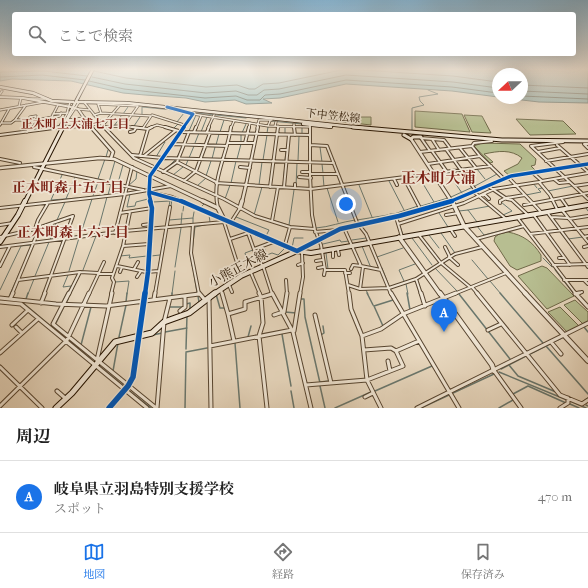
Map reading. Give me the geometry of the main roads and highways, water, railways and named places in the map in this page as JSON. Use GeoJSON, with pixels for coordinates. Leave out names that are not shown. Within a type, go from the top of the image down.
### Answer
{"type":"FeatureCollection","features":[{"type":"Feature","properties":{"kind":"main road"},"geometry":{"type":"LineString","coordinates":[[6,88],[33,93],[57,102],[71,102]]}},
{"type":"Feature","properties":{"kind":"main road"},"geometry":{"type":"LineString","coordinates":[[0,242],[13,223],[63,124],[83,88]]}},
{"type":"Feature","properties":{"kind":"main road","name":"下中笠松線"},"geometry":{"type":"LineString","coordinates":[[77,101],[127,103],[383,131],[492,141],[588,141]]}},
{"type":"Feature","properties":{"kind":"main road"},"geometry":{"type":"LineString","coordinates":[[290,120],[310,126],[346,127]]}},
{"type":"Feature","properties":{"kind":"main road"},"geometry":{"type":"LineString","coordinates":[[383,131],[408,136],[411,139],[413,137],[434,136]]}},
{"type":"Feature","properties":{"kind":"main road","name":"小熊正木線"},"geometry":{"type":"LineString","coordinates":[[56,408],[66,399],[115,342],[152,333],[164,322],[189,313],[221,288],[241,276],[297,251],[302,253],[335,249],[532,213],[588,205]]}},
{"type":"Feature","properties":{"kind":"water"},"geometry":{"type":"Polygon","coordinates":[[[102,88],[327,88],[280,98],[263,99],[272,103],[246,104],[235,100],[205,102],[186,98],[123,93],[102,88]]]}},
{"type":"Feature","properties":{"kind":"water"},"geometry":{"type":"Polygon","coordinates":[[[407,88],[492,88],[492,96],[452,91],[407,88]]]}},
{"type":"Feature","properties":{"kind":"water"},"geometry":{"type":"Polygon","coordinates":[[[528,88],[588,88],[588,103],[528,101],[528,88]]]}},
{"type":"Feature","properties":{"kind":"waterway"},"geometry":{"type":"LineString","coordinates":[[412,130],[412,108],[424,105],[420,101],[419,97],[438,94],[428,90]]}},
{"type":"Feature","properties":{"kind":"waterway"},"geometry":{"type":"LineString","coordinates":[[123,114],[128,107]]}},
{"type":"Feature","properties":{"kind":"waterway"},"geometry":{"type":"LineString","coordinates":[[142,115],[142,107],[173,110]]}},
{"type":"Feature","properties":{"kind":"waterway"},"geometry":{"type":"LineString","coordinates":[[186,112],[246,118]]}},
{"type":"Feature","properties":{"kind":"waterway"},"geometry":{"type":"LineString","coordinates":[[177,122],[184,113]]}},
{"type":"Feature","properties":{"kind":"waterway"},"geometry":{"type":"LineString","coordinates":[[189,131],[196,115]]}},
{"type":"Feature","properties":{"kind":"waterway"},"geometry":{"type":"LineString","coordinates":[[114,126],[121,116]]}},
{"type":"Feature","properties":{"kind":"waterway"},"geometry":{"type":"LineString","coordinates":[[134,126],[140,117]]}},
{"type":"Feature","properties":{"kind":"waterway"},"geometry":{"type":"LineString","coordinates":[[201,132],[207,117]]}},
{"type":"Feature","properties":{"kind":"waterway"},"geometry":{"type":"LineString","coordinates":[[220,132],[224,120]]}},
{"type":"Feature","properties":{"kind":"waterway"},"geometry":{"type":"LineString","coordinates":[[271,121],[302,124]]}},
{"type":"Feature","properties":{"kind":"waterway"},"geometry":{"type":"LineString","coordinates":[[173,129],[178,124]]}},
{"type":"Feature","properties":{"kind":"waterway"},"geometry":{"type":"LineString","coordinates":[[242,133],[246,124]]}},
{"type":"Feature","properties":{"kind":"waterway"},"geometry":{"type":"LineString","coordinates":[[267,133],[268,127]]}},
{"type":"Feature","properties":{"kind":"waterway"},"geometry":{"type":"LineString","coordinates":[[285,128],[285,134]]}},
{"type":"Feature","properties":{"kind":"waterway"},"geometry":{"type":"LineString","coordinates":[[302,128],[302,135]]}},
{"type":"Feature","properties":{"kind":"waterway"},"geometry":{"type":"LineString","coordinates":[[195,143],[199,133]]}},
{"type":"Feature","properties":{"kind":"waterway"},"geometry":{"type":"LineString","coordinates":[[216,145],[219,134]]}},
{"type":"Feature","properties":{"kind":"waterway"},"geometry":{"type":"LineString","coordinates":[[241,135],[241,141]]}},
{"type":"Feature","properties":{"kind":"waterway"},"geometry":{"type":"LineString","coordinates":[[263,160],[267,135]]}},
{"type":"Feature","properties":{"kind":"waterway"},"geometry":{"type":"LineString","coordinates":[[287,149],[288,136]]}},
{"type":"Feature","properties":{"kind":"waterway"},"geometry":{"type":"LineString","coordinates":[[298,161],[299,136]]}},
{"type":"Feature","properties":{"kind":"waterway"},"geometry":{"type":"LineString","coordinates":[[156,157],[165,142],[163,142]]}},
{"type":"Feature","properties":{"kind":"waterway"},"geometry":{"type":"LineString","coordinates":[[237,159],[241,144]]}},
{"type":"Feature","properties":{"kind":"waterway"},"geometry":{"type":"LineString","coordinates":[[189,158],[194,146]]}},
{"type":"Feature","properties":{"kind":"waterway"},"geometry":{"type":"LineString","coordinates":[[212,159],[215,147]]}},
{"type":"Feature","properties":{"kind":"waterway"},"geometry":{"type":"LineString","coordinates":[[320,147],[322,162]]}},
{"type":"Feature","properties":{"kind":"waterway"},"geometry":{"type":"LineString","coordinates":[[177,157],[182,148]]}},
{"type":"Feature","properties":{"kind":"waterway"},"geometry":{"type":"LineString","coordinates":[[106,157],[108,150]]}},
{"type":"Feature","properties":{"kind":"waterway"},"geometry":{"type":"LineString","coordinates":[[285,160],[286,151]]}},
{"type":"Feature","properties":{"kind":"waterway"},"geometry":{"type":"LineString","coordinates":[[98,179],[105,159]]}},
{"type":"Feature","properties":{"kind":"waterway"},"geometry":{"type":"LineString","coordinates":[[168,167],[176,159]]}},
{"type":"Feature","properties":{"kind":"waterway"},"geometry":{"type":"LineString","coordinates":[[186,165],[188,160]]}},
{"type":"Feature","properties":{"kind":"waterway"},"geometry":{"type":"LineString","coordinates":[[109,182],[115,161]]}},
{"type":"Feature","properties":{"kind":"waterway"},"geometry":{"type":"LineString","coordinates":[[208,177],[206,176],[211,161]]}},
{"type":"Feature","properties":{"kind":"waterway"},"geometry":{"type":"LineString","coordinates":[[231,183],[236,161]]}},
{"type":"Feature","properties":{"kind":"waterway"},"geometry":{"type":"LineString","coordinates":[[259,185],[262,162]]}},
{"type":"Feature","properties":{"kind":"waterway"},"geometry":{"type":"LineString","coordinates":[[283,187],[285,163]]}},
{"type":"Feature","properties":{"kind":"waterway"},"geometry":{"type":"LineString","coordinates":[[296,187],[297,163]]}},
{"type":"Feature","properties":{"kind":"waterway"},"geometry":{"type":"LineString","coordinates":[[322,164],[323,173]]}},
{"type":"Feature","properties":{"kind":"waterway"},"geometry":{"type":"LineString","coordinates":[[118,183],[123,165]]}},
{"type":"Feature","properties":{"kind":"waterway"},"geometry":{"type":"LineString","coordinates":[[173,175],[183,167]]}},
{"type":"Feature","properties":{"kind":"waterway"},"geometry":{"type":"LineString","coordinates":[[477,169],[485,179]]}},
{"type":"Feature","properties":{"kind":"waterway"},"geometry":{"type":"LineString","coordinates":[[128,186],[136,179],[137,171]]}},
{"type":"Feature","properties":{"kind":"waterway"},"geometry":{"type":"LineString","coordinates":[[448,173],[461,192]]}},
{"type":"Feature","properties":{"kind":"waterway"},"geometry":{"type":"LineString","coordinates":[[475,186],[497,174]]}},
{"type":"Feature","properties":{"kind":"waterway"},"geometry":{"type":"LineString","coordinates":[[62,175],[51,200],[66,199]]}},
{"type":"Feature","properties":{"kind":"waterway"},"geometry":{"type":"LineString","coordinates":[[323,175],[324,187]]}},
{"type":"Feature","properties":{"kind":"waterway"},"geometry":{"type":"LineString","coordinates":[[66,199],[75,177]]}},
{"type":"Feature","properties":{"kind":"waterway"},"geometry":{"type":"LineString","coordinates":[[419,177],[434,202]]}},
{"type":"Feature","properties":{"kind":"waterway"},"geometry":{"type":"LineString","coordinates":[[197,186],[206,178]]}},
{"type":"Feature","properties":{"kind":"waterway"},"geometry":{"type":"LineString","coordinates":[[389,181],[404,210]]}},
{"type":"Feature","properties":{"kind":"waterway"},"geometry":{"type":"LineString","coordinates":[[93,196],[98,182]]}},
{"type":"Feature","properties":{"kind":"waterway"},"geometry":{"type":"LineString","coordinates":[[533,183],[537,188]]}},
{"type":"Feature","properties":{"kind":"waterway"},"geometry":{"type":"LineString","coordinates":[[111,184],[108,195],[116,194],[118,186]]}},
{"type":"Feature","properties":{"kind":"waterway"},"geometry":{"type":"LineString","coordinates":[[225,199],[230,185]]}},
{"type":"Feature","properties":{"kind":"waterway"},"geometry":{"type":"LineString","coordinates":[[359,185],[372,217]]}},
{"type":"Feature","properties":{"kind":"waterway"},"geometry":{"type":"LineString","coordinates":[[548,191],[573,186]]}},
{"type":"Feature","properties":{"kind":"waterway"},"geometry":{"type":"LineString","coordinates":[[262,187],[254,215],[271,220]]}},
{"type":"Feature","properties":{"kind":"waterway"},"geometry":{"type":"LineString","coordinates":[[461,192],[473,187]]}},
{"type":"Feature","properties":{"kind":"waterway"},"geometry":{"type":"LineString","coordinates":[[327,188],[338,222]]}},
{"type":"Feature","properties":{"kind":"waterway"},"geometry":{"type":"LineString","coordinates":[[526,195],[541,192],[538,189],[542,188]]}},
{"type":"Feature","properties":{"kind":"waterway"},"geometry":{"type":"LineString","coordinates":[[289,225],[294,190]]}},
{"type":"Feature","properties":{"kind":"waterway"},"geometry":{"type":"LineString","coordinates":[[155,192],[162,194]]}},
{"type":"Feature","properties":{"kind":"waterway"},"geometry":{"type":"LineString","coordinates":[[451,197],[461,192]]}},
{"type":"Feature","properties":{"kind":"waterway"},"geometry":{"type":"LineString","coordinates":[[130,194],[127,207],[135,206],[136,202],[148,199],[149,202]]}},
{"type":"Feature","properties":{"kind":"waterway"},"geometry":{"type":"LineString","coordinates":[[81,198],[105,195]]}},
{"type":"Feature","properties":{"kind":"waterway"},"geometry":{"type":"LineString","coordinates":[[564,199],[582,195]]}},
{"type":"Feature","properties":{"kind":"waterway"},"geometry":{"type":"LineString","coordinates":[[97,234],[107,197]]}},
{"type":"Feature","properties":{"kind":"waterway"},"geometry":{"type":"LineString","coordinates":[[466,203],[480,197]]}},
{"type":"Feature","properties":{"kind":"waterway"},"geometry":{"type":"LineString","coordinates":[[66,199],[78,198]]}},
{"type":"Feature","properties":{"kind":"waterway"},"geometry":{"type":"LineString","coordinates":[[421,206],[448,198]]}},
{"type":"Feature","properties":{"kind":"waterway"},"geometry":{"type":"LineString","coordinates":[[80,236],[92,199]]}},
{"type":"Feature","properties":{"kind":"waterway"},"geometry":{"type":"LineString","coordinates":[[171,206],[172,199]]}},
{"type":"Feature","properties":{"kind":"waterway"},"geometry":{"type":"LineString","coordinates":[[153,202],[170,201],[169,206]]}},
{"type":"Feature","properties":{"kind":"waterway"},"geometry":{"type":"LineString","coordinates":[[57,220],[65,202]]}},
{"type":"Feature","properties":{"kind":"waterway"},"geometry":{"type":"LineString","coordinates":[[501,202],[512,211],[503,215]]}},
{"type":"Feature","properties":{"kind":"waterway"},"geometry":{"type":"LineString","coordinates":[[200,208],[205,203]]}},
{"type":"Feature","properties":{"kind":"waterway"},"geometry":{"type":"LineString","coordinates":[[183,211],[184,204]]}},
{"type":"Feature","properties":{"kind":"waterway"},"geometry":{"type":"LineString","coordinates":[[394,214],[418,206]]}},
{"type":"Feature","properties":{"kind":"waterway"},"geometry":{"type":"LineString","coordinates":[[468,210],[490,206]]}},
{"type":"Feature","properties":{"kind":"waterway"},"geometry":{"type":"LineString","coordinates":[[166,226],[169,208]]}},
{"type":"Feature","properties":{"kind":"waterway"},"geometry":{"type":"LineString","coordinates":[[459,211],[468,210]]}},
{"type":"Feature","properties":{"kind":"waterway"},"geometry":{"type":"LineString","coordinates":[[468,210],[477,222]]}},
{"type":"Feature","properties":{"kind":"waterway"},"geometry":{"type":"LineString","coordinates":[[193,218],[194,212]]}},
{"type":"Feature","properties":{"kind":"waterway"},"geometry":{"type":"LineString","coordinates":[[182,213],[182,219]]}},
{"type":"Feature","properties":{"kind":"waterway"},"geometry":{"type":"LineString","coordinates":[[439,213],[448,227]]}},
{"type":"Feature","properties":{"kind":"waterway"},"geometry":{"type":"LineString","coordinates":[[209,215],[210,222]]}},
{"type":"Feature","properties":{"kind":"waterway"},"geometry":{"type":"LineString","coordinates":[[357,220],[388,215]]}},
{"type":"Feature","properties":{"kind":"waterway"},"geometry":{"type":"LineString","coordinates":[[236,217],[269,230],[266,236]]}},
{"type":"Feature","properties":{"kind":"waterway"},"geometry":{"type":"LineString","coordinates":[[182,219],[193,218]]}},
{"type":"Feature","properties":{"kind":"waterway"},"geometry":{"type":"LineString","coordinates":[[193,218],[193,224]]}},
{"type":"Feature","properties":{"kind":"waterway"},"geometry":{"type":"LineString","coordinates":[[169,220],[182,219]]}},
{"type":"Feature","properties":{"kind":"waterway"},"geometry":{"type":"LineString","coordinates":[[181,225],[182,219]]}},
{"type":"Feature","properties":{"kind":"waterway"},"geometry":{"type":"LineString","coordinates":[[316,228],[355,220]]}},
{"type":"Feature","properties":{"kind":"waterway"},"geometry":{"type":"LineString","coordinates":[[275,221],[291,226]]}},
{"type":"Feature","properties":{"kind":"waterway"},"geometry":{"type":"LineString","coordinates":[[50,240],[56,223]]}},
{"type":"Feature","properties":{"kind":"waterway"},"geometry":{"type":"LineString","coordinates":[[192,252],[195,227],[209,224]]}},
{"type":"Feature","properties":{"kind":"waterway"},"geometry":{"type":"LineString","coordinates":[[400,226],[403,235]]}},
{"type":"Feature","properties":{"kind":"waterway"},"geometry":{"type":"LineString","coordinates":[[477,226],[484,235],[520,226]]}},
{"type":"Feature","properties":{"kind":"waterway"},"geometry":{"type":"LineString","coordinates":[[175,267],[181,228]]}},
{"type":"Feature","properties":{"kind":"waterway"},"geometry":{"type":"LineString","coordinates":[[158,270],[165,229]]}},
{"type":"Feature","properties":{"kind":"waterway"},"geometry":{"type":"LineString","coordinates":[[560,232],[584,263]]}},
{"type":"Feature","properties":{"kind":"waterway"},"geometry":{"type":"LineString","coordinates":[[441,233],[455,253]]}},
{"type":"Feature","properties":{"kind":"waterway"},"geometry":{"type":"LineString","coordinates":[[429,235],[439,248]]}},
{"type":"Feature","properties":{"kind":"waterway"},"geometry":{"type":"LineString","coordinates":[[83,270],[96,236]]}},
{"type":"Feature","properties":{"kind":"waterway"},"geometry":{"type":"LineString","coordinates":[[568,239],[583,237]]}},
{"type":"Feature","properties":{"kind":"waterway"},"geometry":{"type":"LineString","coordinates":[[69,271],[79,238]]}},
{"type":"Feature","properties":{"kind":"waterway"},"geometry":{"type":"LineString","coordinates":[[292,248],[294,238],[303,238]]}},
{"type":"Feature","properties":{"kind":"waterway"},"geometry":{"type":"LineString","coordinates":[[352,240],[366,238]]}},
{"type":"Feature","properties":{"kind":"waterway"},"geometry":{"type":"LineString","coordinates":[[412,238],[432,265]]}},
{"type":"Feature","properties":{"kind":"waterway"},"geometry":{"type":"LineString","coordinates":[[323,244],[340,240],[341,242],[349,241]]}},
{"type":"Feature","properties":{"kind":"waterway"},"geometry":{"type":"LineString","coordinates":[[35,276],[49,242]]}},
{"type":"Feature","properties":{"kind":"waterway"},"geometry":{"type":"LineString","coordinates":[[371,244],[380,265]]}},
{"type":"Feature","properties":{"kind":"waterway"},"geometry":{"type":"LineString","coordinates":[[0,290],[21,246],[32,245]]}},
{"type":"Feature","properties":{"kind":"waterway"},"geometry":{"type":"LineString","coordinates":[[362,246],[371,268]]}},
{"type":"Feature","properties":{"kind":"waterway"},"geometry":{"type":"LineString","coordinates":[[264,247],[267,255],[272,253],[278,255],[285,248]]}},
{"type":"Feature","properties":{"kind":"waterway"},"geometry":{"type":"LineString","coordinates":[[377,257],[403,248]]}},
{"type":"Feature","properties":{"kind":"waterway"},"geometry":{"type":"LineString","coordinates":[[246,257],[245,253],[253,250]]}},
{"type":"Feature","properties":{"kind":"waterway"},"geometry":{"type":"LineString","coordinates":[[190,253],[192,266]]}},
{"type":"Feature","properties":{"kind":"waterway"},"geometry":{"type":"LineString","coordinates":[[326,253],[328,269]]}},
{"type":"Feature","properties":{"kind":"waterway"},"geometry":{"type":"LineString","coordinates":[[120,256],[130,255],[129,258],[147,256]]}},
{"type":"Feature","properties":{"kind":"waterway"},"geometry":{"type":"LineString","coordinates":[[151,256],[160,255]]}},
{"type":"Feature","properties":{"kind":"waterway"},"geometry":{"type":"LineString","coordinates":[[543,258],[552,267]]}},
{"type":"Feature","properties":{"kind":"waterway"},"geometry":{"type":"LineString","coordinates":[[472,260],[488,279]]}},
{"type":"Feature","properties":{"kind":"waterway"},"geometry":{"type":"LineString","coordinates":[[404,281],[399,270],[415,264]]}},
{"type":"Feature","properties":{"kind":"waterway"},"geometry":{"type":"LineString","coordinates":[[10,294],[23,265]]}},
{"type":"Feature","properties":{"kind":"waterway"},"geometry":{"type":"LineString","coordinates":[[382,268],[389,286]]}},
{"type":"Feature","properties":{"kind":"waterway"},"geometry":{"type":"LineString","coordinates":[[435,268],[457,291]]}},
{"type":"Feature","properties":{"kind":"waterway"},"geometry":{"type":"LineString","coordinates":[[193,269],[197,293]]}},
{"type":"Feature","properties":{"kind":"waterway"},"geometry":{"type":"LineString","coordinates":[[555,270],[573,293]]}},
{"type":"Feature","properties":{"kind":"waterway"},"geometry":{"type":"LineString","coordinates":[[172,294],[175,271]]}},
{"type":"Feature","properties":{"kind":"waterway"},"geometry":{"type":"LineString","coordinates":[[154,292],[158,272]]}},
{"type":"Feature","properties":{"kind":"waterway"},"geometry":{"type":"LineString","coordinates":[[70,294],[81,273]]}},
{"type":"Feature","properties":{"kind":"waterway"},"geometry":{"type":"LineString","coordinates":[[67,294],[71,286],[63,287],[68,275]]}},
{"type":"Feature","properties":{"kind":"waterway"},"geometry":{"type":"LineString","coordinates":[[28,294],[34,279]]}},
{"type":"Feature","properties":{"kind":"waterway"},"geometry":{"type":"LineString","coordinates":[[115,282],[129,281],[127,294]]}},
{"type":"Feature","properties":{"kind":"waterway"},"geometry":{"type":"LineString","coordinates":[[490,281],[501,294]]}},
{"type":"Feature","properties":{"kind":"waterway"},"geometry":{"type":"LineString","coordinates":[[406,284],[408,294]]}},
{"type":"Feature","properties":{"kind":"waterway"},"geometry":{"type":"LineString","coordinates":[[350,287],[366,290],[368,294]]}},
{"type":"Feature","properties":{"kind":"waterway"},"geometry":{"type":"LineString","coordinates":[[9,297],[11,293]]}},
{"type":"Feature","properties":{"kind":"waterway"},"geometry":{"type":"LineString","coordinates":[[26,299],[28,293]]}},
{"type":"Feature","properties":{"kind":"waterway"},"geometry":{"type":"LineString","coordinates":[[62,303],[67,293]]}},
{"type":"Feature","properties":{"kind":"waterway"},"geometry":{"type":"LineString","coordinates":[[126,302],[127,293]]}},
{"type":"Feature","properties":{"kind":"waterway"},"geometry":{"type":"LineString","coordinates":[[367,293],[373,305]]}},
{"type":"Feature","properties":{"kind":"waterway"},"geometry":{"type":"LineString","coordinates":[[407,293],[410,310]]}},
{"type":"Feature","properties":{"kind":"waterway"},"geometry":{"type":"LineString","coordinates":[[500,293],[543,343]]}},
{"type":"Feature","properties":{"kind":"waterway"},"geometry":{"type":"LineString","coordinates":[[216,294],[220,308],[225,308]]}},
{"type":"Feature","properties":{"kind":"waterway"},"geometry":{"type":"LineString","coordinates":[[459,294],[510,359]]}},
{"type":"Feature","properties":{"kind":"waterway"},"geometry":{"type":"LineString","coordinates":[[198,296],[199,302]]}},
{"type":"Feature","properties":{"kind":"waterway"},"geometry":{"type":"LineString","coordinates":[[66,303],[68,299]]}},
{"type":"Feature","properties":{"kind":"waterway"},"geometry":{"type":"LineString","coordinates":[[301,299],[304,299],[305,317],[320,383]]}},
{"type":"Feature","properties":{"kind":"waterway"},"geometry":{"type":"LineString","coordinates":[[0,300],[22,302],[66,339]]}},
{"type":"Feature","properties":{"kind":"waterway"},"geometry":{"type":"LineString","coordinates":[[383,326],[374,306],[393,300]]}},
{"type":"Feature","properties":{"kind":"waterway"},"geometry":{"type":"LineString","coordinates":[[186,304],[190,303],[190,310]]}},
{"type":"Feature","properties":{"kind":"waterway"},"geometry":{"type":"LineString","coordinates":[[119,337],[126,305]]}},
{"type":"Feature","properties":{"kind":"waterway"},"geometry":{"type":"LineString","coordinates":[[56,323],[64,306],[71,306]]}},
{"type":"Feature","properties":{"kind":"waterway"},"geometry":{"type":"LineString","coordinates":[[81,345],[91,307]]}},
{"type":"Feature","properties":{"kind":"waterway"},"geometry":{"type":"LineString","coordinates":[[169,307],[183,307]]}},
{"type":"Feature","properties":{"kind":"waterway"},"geometry":{"type":"LineString","coordinates":[[285,312],[296,313]]}},
{"type":"Feature","properties":{"kind":"waterway"},"geometry":{"type":"LineString","coordinates":[[187,315],[187,328]]}},
{"type":"Feature","properties":{"kind":"waterway"},"geometry":{"type":"LineString","coordinates":[[248,337],[251,326]]}},
{"type":"Feature","properties":{"kind":"waterway"},"geometry":{"type":"LineString","coordinates":[[321,335],[324,333],[323,326]]}},
{"type":"Feature","properties":{"kind":"waterway"},"geometry":{"type":"LineString","coordinates":[[584,327],[588,332]]}},
{"type":"Feature","properties":{"kind":"waterway"},"geometry":{"type":"LineString","coordinates":[[165,332],[187,328]]}},
{"type":"Feature","properties":{"kind":"waterway"},"geometry":{"type":"LineString","coordinates":[[186,349],[187,328]]}},
{"type":"Feature","properties":{"kind":"waterway"},"geometry":{"type":"LineString","coordinates":[[153,335],[162,333]]}},
{"type":"Feature","properties":{"kind":"waterway"},"geometry":{"type":"LineString","coordinates":[[282,334],[291,386]]}},
{"type":"Feature","properties":{"kind":"waterway"},"geometry":{"type":"LineString","coordinates":[[553,342],[562,338]]}},
{"type":"Feature","properties":{"kind":"waterway"},"geometry":{"type":"LineString","coordinates":[[69,341],[94,362]]}},
{"type":"Feature","properties":{"kind":"waterway"},"geometry":{"type":"LineString","coordinates":[[113,371],[118,343]]}},
{"type":"Feature","properties":{"kind":"waterway"},"geometry":{"type":"LineString","coordinates":[[235,343],[240,408]]}},
{"type":"Feature","properties":{"kind":"waterway"},"geometry":{"type":"LineString","coordinates":[[546,346],[550,344]]}},
{"type":"Feature","properties":{"kind":"waterway"},"geometry":{"type":"LineString","coordinates":[[530,354],[546,346]]}},
{"type":"Feature","properties":{"kind":"waterway"},"geometry":{"type":"LineString","coordinates":[[546,346],[588,394]]}},
{"type":"Feature","properties":{"kind":"waterway"},"geometry":{"type":"LineString","coordinates":[[186,352],[207,348]]}},
{"type":"Feature","properties":{"kind":"waterway"},"geometry":{"type":"LineString","coordinates":[[185,408],[186,353]]}},
{"type":"Feature","properties":{"kind":"waterway"},"geometry":{"type":"LineString","coordinates":[[501,369],[526,356]]}},
{"type":"Feature","properties":{"kind":"waterway"},"geometry":{"type":"LineString","coordinates":[[98,365],[125,387]]}},
{"type":"Feature","properties":{"kind":"waterway"},"geometry":{"type":"LineString","coordinates":[[509,365],[518,376],[556,392]]}},
{"type":"Feature","properties":{"kind":"waterway"},"geometry":{"type":"LineString","coordinates":[[375,391],[432,366]]}},
{"type":"Feature","properties":{"kind":"waterway"},"geometry":{"type":"LineString","coordinates":[[499,372],[567,400]]}},
{"type":"Feature","properties":{"kind":"waterway"},"geometry":{"type":"LineString","coordinates":[[453,393],[494,374]]}},
{"type":"Feature","properties":{"kind":"waterway"},"geometry":{"type":"LineString","coordinates":[[131,384],[134,378]]}},
{"type":"Feature","properties":{"kind":"waterway"},"geometry":{"type":"LineString","coordinates":[[320,382],[329,381]]}},
{"type":"Feature","properties":{"kind":"waterway"},"geometry":{"type":"LineString","coordinates":[[320,386],[325,408]]}},
{"type":"Feature","properties":{"kind":"waterway"},"geometry":{"type":"LineString","coordinates":[[513,394],[528,386],[566,403]]}},
{"type":"Feature","properties":{"kind":"waterway"},"geometry":{"type":"LineString","coordinates":[[127,389],[151,408]]}},
{"type":"Feature","properties":{"kind":"waterway"},"geometry":{"type":"LineString","coordinates":[[291,391],[294,408]]}},
{"type":"Feature","properties":{"kind":"waterway"},"geometry":{"type":"LineString","coordinates":[[335,408],[371,392]]}},
{"type":"Feature","properties":{"kind":"waterway"},"geometry":{"type":"LineString","coordinates":[[421,408],[449,395]]}},
{"type":"Feature","properties":{"kind":"waterway"},"geometry":{"type":"LineString","coordinates":[[582,402],[588,398]]}},
{"type":"Feature","properties":{"kind":"waterway"},"geometry":{"type":"LineString","coordinates":[[499,408],[513,400]]}},
{"type":"Feature","properties":{"kind":"waterway"},"geometry":{"type":"LineString","coordinates":[[570,401],[586,408]]}},
{"type":"Feature","properties":{"kind":"waterway"},"geometry":{"type":"LineString","coordinates":[[570,404],[579,408]]}},
{"type":"Feature","properties":{"kind":"place","name":"岐阜県立羽島特別支援学校"},"geometry":{"type":"Point","coordinates":[444,332]}},
{"type":"Feature","properties":{"kind":"district","name":"正木町上大浦七丁目"},"geometry":{"type":"Point","coordinates":[75,124]}},
{"type":"Feature","properties":{"kind":"district","name":"正木町大浦"},"geometry":{"type":"Point","coordinates":[438,178]}},
{"type":"Feature","properties":{"kind":"district","name":"正木町森十五丁目"},"geometry":{"type":"Point","coordinates":[68,187]}},
{"type":"Feature","properties":{"kind":"district","name":"正木町森十六丁目"},"geometry":{"type":"Point","coordinates":[73,232]}}]}
